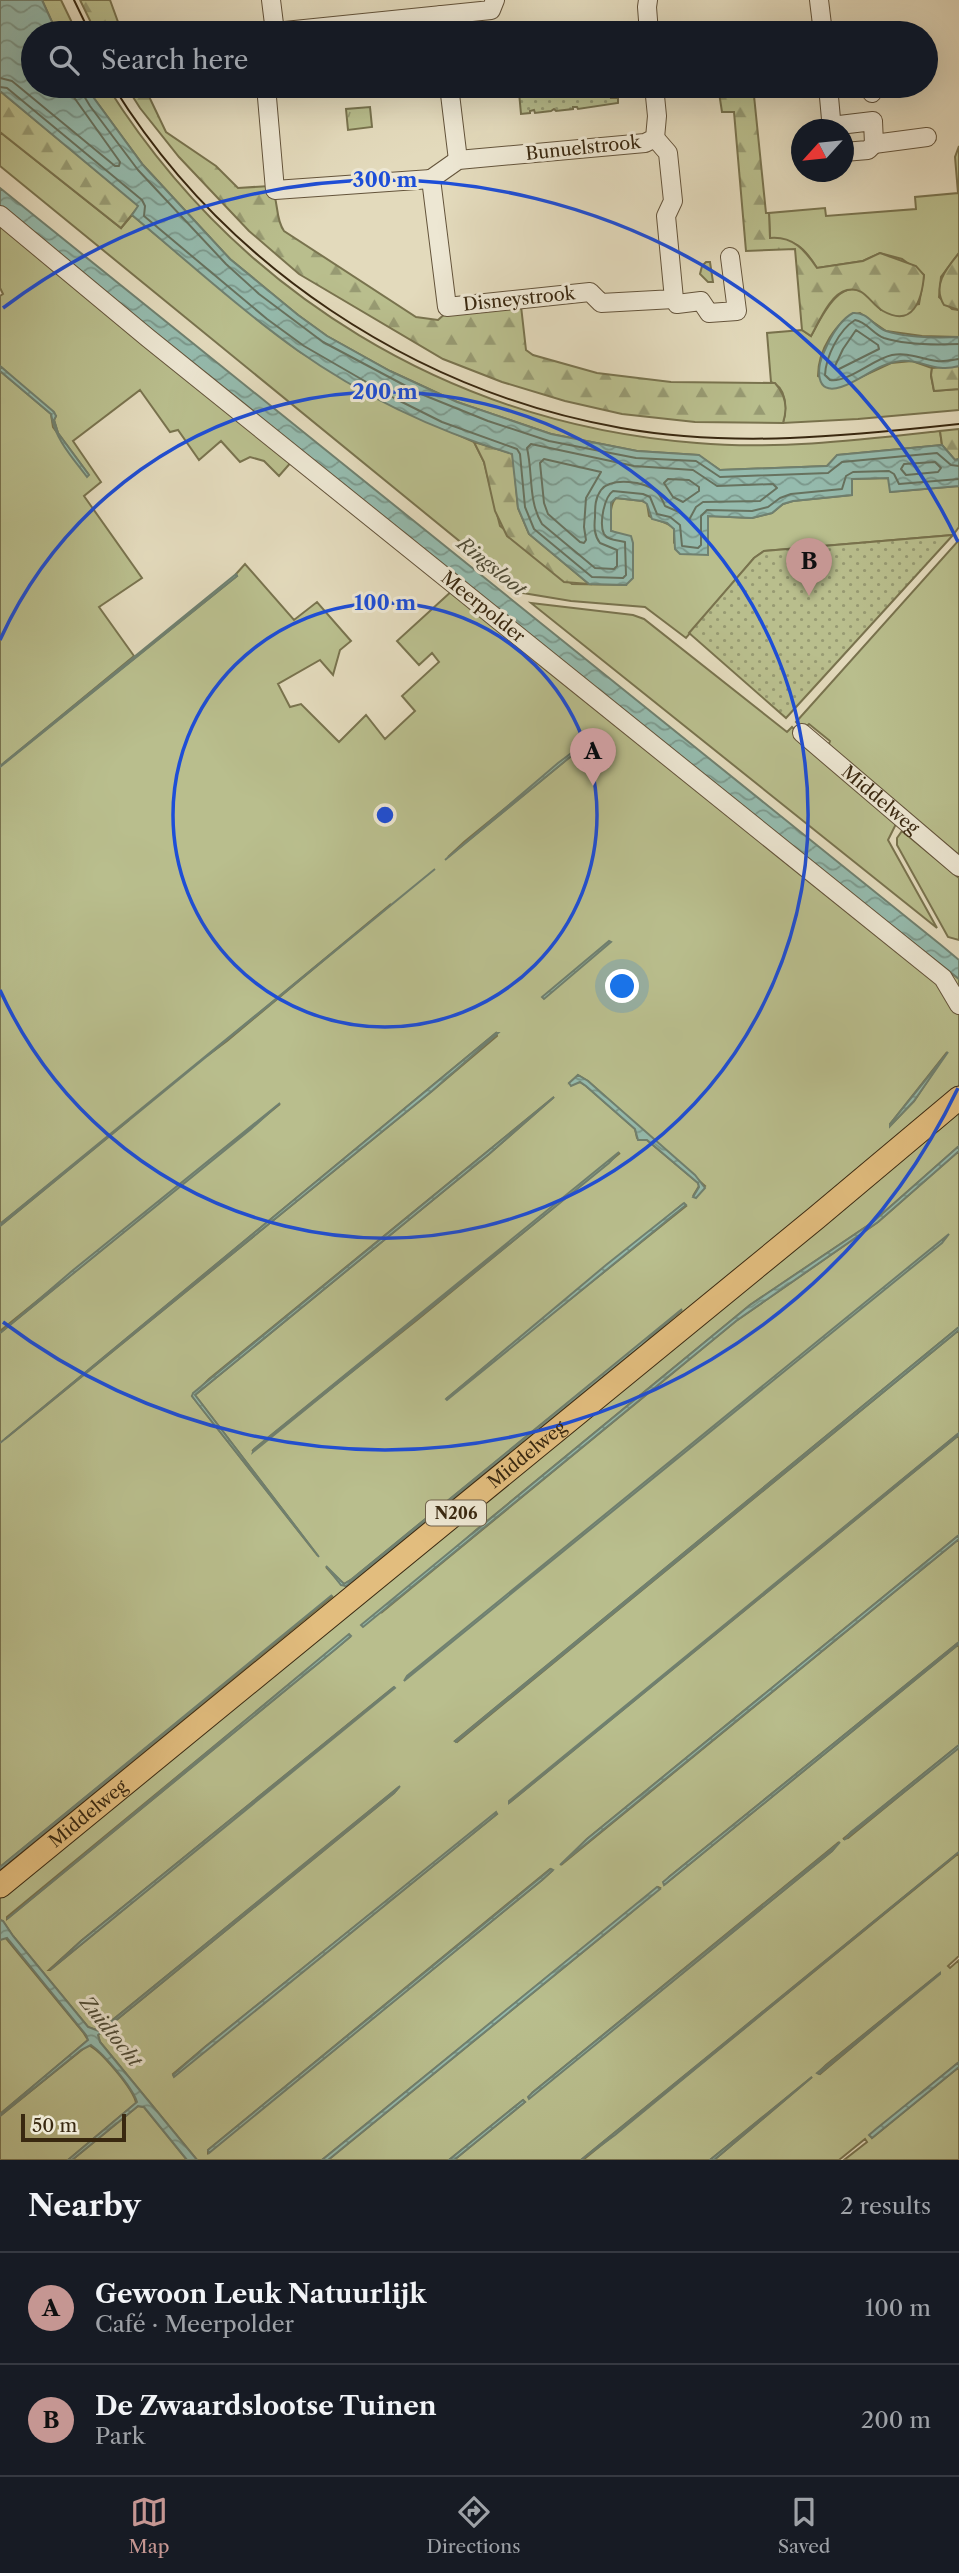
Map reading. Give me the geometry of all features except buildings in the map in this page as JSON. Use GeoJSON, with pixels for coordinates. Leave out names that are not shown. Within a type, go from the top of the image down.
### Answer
{"type":"FeatureCollection","features":[{"type":"Feature","properties":{"kind":"main road","name":"Middelweg"},"geometry":{"type":"LineString","coordinates":[[921,1128],[940,1095],[959,1079]]}},
{"type":"Feature","properties":{"kind":"main road","name":"Middelweg"},"geometry":{"type":"LineString","coordinates":[[0,1886],[959,1098]]}},
{"type":"Feature","properties":{"kind":"street"},"geometry":{"type":"LineString","coordinates":[[271,0],[273,21]]}},
{"type":"Feature","properties":{"kind":"street"},"geometry":{"type":"LineString","coordinates":[[648,0],[648,21]]}},
{"type":"Feature","properties":{"kind":"street"},"geometry":{"type":"LineString","coordinates":[[819,0],[821,21]]}},
{"type":"Feature","properties":{"kind":"street"},"geometry":{"type":"LineString","coordinates":[[450,21],[493,5]]}},
{"type":"Feature","properties":{"kind":"street"},"geometry":{"type":"LineString","coordinates":[[266,98],[275,190],[431,179],[458,159],[450,98]]}},
{"type":"Feature","properties":{"kind":"street","name":"Bunuelstrook"},"geometry":{"type":"LineString","coordinates":[[458,159],[645,143],[655,138],[655,98]]}},
{"type":"Feature","properties":{"kind":"street"},"geometry":{"type":"LineString","coordinates":[[829,98],[831,119]]}},
{"type":"Feature","properties":{"kind":"street"},"geometry":{"type":"LineString","coordinates":[[854,124],[873,121],[874,144]]}},
{"type":"Feature","properties":{"kind":"street"},"geometry":{"type":"LineString","coordinates":[[854,151],[868,150],[874,144],[927,137]]}},
{"type":"Feature","properties":{"kind":"street"},"geometry":{"type":"LineString","coordinates":[[655,138],[668,153],[673,201],[666,216],[674,299]]}},
{"type":"Feature","properties":{"kind":"street","name":"Disneystrook"},"geometry":{"type":"LineString","coordinates":[[431,179],[447,307],[590,292],[601,303],[674,299],[677,304],[701,301],[709,313],[737,311],[730,257]]}},
{"type":"Feature","properties":{"kind":"street","name":"Meerpolder"},"geometry":{"type":"LineString","coordinates":[[0,215],[148,338],[943,978],[959,1005]]}},
{"type":"Feature","properties":{"kind":"street","name":"Middelweg"},"geometry":{"type":"LineString","coordinates":[[802,733],[959,867]]}},
{"type":"Feature","properties":{"kind":"green space"},"geometry":{"type":"Polygon","coordinates":[[[42,0],[61,0],[71,21],[52,21],[42,0]]]}},
{"type":"Feature","properties":{"kind":"green space"},"geometry":{"type":"Polygon","coordinates":[[[80,0],[110,0],[118,21],[90,21],[80,0]]]}},
{"type":"Feature","properties":{"kind":"green space"},"geometry":{"type":"Polygon","coordinates":[[[0,91],[139,206],[121,228],[0,132],[0,91]]]}},
{"type":"Feature","properties":{"kind":"green space"},"geometry":{"type":"Polygon","coordinates":[[[94,98],[116,98],[160,160],[220,227],[287,285],[359,335],[437,377],[520,408],[607,431],[697,443],[788,445],[940,431],[942,445],[838,455],[827,466],[720,470],[698,455],[637,451],[551,434],[457,402],[390,371],[327,336],[298,315],[230,259],[143,165],[94,98]]]}},
{"type":"Feature","properties":{"kind":"green space"},"geometry":{"type":"Polygon","coordinates":[[[134,98],[150,98],[166,132],[216,166],[238,188],[270,186],[284,231],[416,317],[438,320],[447,312],[521,306],[526,350],[533,355],[597,373],[671,382],[775,383],[785,402],[783,423],[695,422],[622,414],[565,401],[502,382],[443,359],[299,274],[249,231],[179,157],[134,98]]]}},
{"type":"Feature","properties":{"kind":"green space"},"geometry":{"type":"Polygon","coordinates":[[[520,98],[618,98],[618,103],[535,113],[534,110],[521,114],[520,98]]]}},
{"type":"Feature","properties":{"kind":"green space"},"geometry":{"type":"Polygon","coordinates":[[[720,98],[754,98],[770,238],[792,242],[808,255],[817,268],[863,261],[880,253],[916,266],[924,275],[923,284],[918,302],[909,314],[893,315],[883,311],[863,293],[853,289],[835,297],[811,336],[802,330],[795,249],[746,251],[734,112],[722,112],[720,98]]]}},
{"type":"Feature","properties":{"kind":"green space"},"geometry":{"type":"Polygon","coordinates":[[[370,107],[372,127],[348,130],[346,109],[370,107]]]}},
{"type":"Feature","properties":{"kind":"green space"},"geometry":{"type":"Polygon","coordinates":[[[0,132],[121,228],[132,215],[300,352],[391,405],[474,442],[484,462],[500,526],[572,584],[626,585],[614,532],[611,531],[611,509],[616,498],[647,503],[649,516],[669,524],[674,529],[674,542],[708,516],[752,518],[772,513],[783,504],[793,501],[851,495],[852,479],[889,478],[891,492],[959,486],[959,527],[953,535],[764,551],[754,558],[686,638],[645,607],[571,601],[523,593],[0,166],[0,132]]]}},
{"type":"Feature","properties":{"kind":"green space"},"geometry":{"type":"Polygon","coordinates":[[[959,146],[959,253],[941,277],[939,297],[952,309],[959,310],[959,337],[886,331],[860,313],[843,322],[830,338],[821,357],[818,376],[842,386],[891,363],[912,361],[932,368],[934,391],[959,389],[959,410],[783,423],[783,393],[771,382],[767,333],[802,330],[811,336],[832,301],[847,290],[856,289],[866,293],[881,310],[919,304],[924,275],[902,259],[880,253],[863,261],[817,268],[798,246],[770,238],[769,213],[825,208],[826,216],[916,209],[915,197],[958,193],[955,157],[959,146]]]}},
{"type":"Feature","properties":{"kind":"green space"},"geometry":{"type":"Polygon","coordinates":[[[0,209],[741,807],[959,979],[959,1146],[873,1222],[750,1305],[475,1531],[381,1613],[736,1321],[878,1222],[959,1151],[959,1327],[455,1741],[959,1330],[959,1433],[509,1803],[959,1435],[959,1535],[587,1839],[561,1865],[959,1539],[959,1642],[669,1877],[664,1885],[959,1644],[959,1745],[843,1839],[848,1838],[959,1747],[959,1852],[581,2160],[454,2160],[525,2102],[523,2100],[449,2160],[328,2160],[627,1916],[660,1888],[658,1887],[322,2160],[197,2160],[100,2042],[98,2035],[399,1787],[99,2031],[88,2027],[0,1920],[0,1870],[333,1596],[0,1867],[0,1333],[280,1104],[0,1331],[0,1226],[129,1120],[0,1224],[0,371],[51,414],[53,427],[89,475],[58,433],[54,420],[56,416],[0,366],[0,296],[3,294],[0,288],[0,209]],[[140,390],[73,441],[101,482],[84,496],[142,578],[99,607],[134,656],[4,763],[237,576],[245,564],[294,620],[317,602],[351,641],[340,650],[333,675],[320,660],[278,684],[290,707],[301,704],[339,742],[366,715],[385,739],[415,711],[402,696],[439,662],[432,653],[419,665],[397,641],[454,589],[293,460],[279,476],[264,461],[250,457],[240,462],[221,441],[199,460],[178,430],[170,432],[140,390]],[[587,743],[464,842],[448,857],[587,743]],[[391,904],[207,1056],[227,1041],[391,904]],[[496,1033],[5,1439],[432,1091],[497,1036],[496,1033]],[[947,1052],[890,1126],[914,1101],[947,1052]],[[578,1075],[570,1083],[580,1082],[635,1129],[637,1138],[647,1140],[698,1183],[693,1196],[705,1186],[588,1081],[578,1075]],[[554,1097],[209,1379],[192,1396],[318,1556],[195,1395],[489,1154],[554,1097]],[[620,1153],[252,1451],[417,1320],[620,1153]],[[683,1204],[446,1399],[686,1206],[683,1204]],[[682,1310],[352,1579],[344,1584],[326,1567],[346,1586],[682,1310]],[[349,1635],[7,1919],[350,1637],[349,1635]],[[394,1687],[81,1941],[50,1970],[394,1687]],[[497,1814],[205,2047],[173,2074],[174,2076],[497,1814]],[[839,1842],[529,2098],[832,1851],[839,1842]],[[550,1869],[208,2150],[208,2153],[552,1871],[550,1869]]]}},
{"type":"Feature","properties":{"kind":"green space"},"geometry":{"type":"Polygon","coordinates":[[[959,253],[959,310],[944,305],[939,291],[945,271],[959,253]]]}},
{"type":"Feature","properties":{"kind":"green space"},"geometry":{"type":"Polygon","coordinates":[[[706,262],[710,262],[713,282],[708,282],[700,274],[706,262]]]}},
{"type":"Feature","properties":{"kind":"green space"},"geometry":{"type":"Polygon","coordinates":[[[959,366],[959,389],[934,391],[932,368],[959,366]]]}},
{"type":"Feature","properties":{"kind":"green space"},"geometry":{"type":"Polygon","coordinates":[[[959,429],[959,459],[955,460],[942,445],[940,431],[959,429]]]}},
{"type":"Feature","properties":{"kind":"green space"},"geometry":{"type":"Polygon","coordinates":[[[474,442],[513,454],[518,508],[529,534],[589,584],[564,582],[507,536],[495,511],[484,462],[474,442]]]}},
{"type":"Feature","properties":{"kind":"green space"},"geometry":{"type":"Polygon","coordinates":[[[953,535],[786,718],[689,633],[754,558],[764,551],[953,535]]]}},
{"type":"Feature","properties":{"kind":"green space"},"geometry":{"type":"Polygon","coordinates":[[[959,540],[959,855],[827,749],[830,741],[809,724],[803,729],[796,722],[959,540]]]}},
{"type":"Feature","properties":{"kind":"green space"},"geometry":{"type":"Polygon","coordinates":[[[531,603],[633,615],[644,619],[787,732],[792,727],[799,734],[796,739],[896,824],[888,840],[937,928],[531,603]]]}},
{"type":"Feature","properties":{"kind":"green space"},"geometry":{"type":"Polygon","coordinates":[[[902,831],[959,878],[959,940],[948,937],[897,845],[897,838],[902,831]]]}},
{"type":"Feature","properties":{"kind":"green space"},"geometry":{"type":"Polygon","coordinates":[[[959,1853],[959,1956],[948,1966],[950,1968],[959,1960],[959,2062],[870,2135],[872,2138],[959,2067],[959,2160],[844,2160],[867,2142],[865,2139],[839,2160],[714,2160],[812,2077],[710,2160],[583,2160],[959,1853]],[[940,1973],[826,2065],[818,2073],[940,1973]]]}},
{"type":"Feature","properties":{"kind":"green space"},"geometry":{"type":"Polygon","coordinates":[[[5,1937],[88,2040],[0,2114],[0,1940],[5,1937]]]}},
{"type":"Feature","properties":{"kind":"green space"},"geometry":{"type":"Polygon","coordinates":[[[88,2045],[116,2071],[136,2103],[68,2160],[0,2160],[0,2116],[88,2045]]]}},
{"type":"Feature","properties":{"kind":"green space"},"geometry":{"type":"Polygon","coordinates":[[[138,2106],[144,2107],[187,2160],[72,2160],[138,2106]]]}},
{"type":"Feature","properties":{"kind":"water"},"geometry":{"type":"Polygon","coordinates":[[[0,0],[42,0],[52,21],[21,21],[21,98],[94,98],[143,165],[230,259],[327,336],[390,371],[457,402],[551,434],[637,451],[699,455],[720,470],[827,466],[837,455],[942,445],[955,460],[959,459],[959,486],[890,492],[888,478],[852,479],[852,495],[793,501],[783,504],[772,513],[752,518],[708,516],[708,555],[680,554],[675,549],[674,529],[667,523],[652,519],[647,504],[643,501],[616,498],[611,503],[611,531],[631,536],[633,578],[626,585],[589,584],[529,534],[518,508],[512,454],[456,435],[401,411],[347,382],[297,350],[132,215],[138,206],[0,91],[0,0]]]}},
{"type":"Feature","properties":{"kind":"water"},"geometry":{"type":"Polygon","coordinates":[[[0,188],[941,945],[959,960],[959,979],[741,807],[0,209],[0,188]]]}},
{"type":"Feature","properties":{"kind":"water"},"geometry":{"type":"Polygon","coordinates":[[[853,313],[867,317],[886,331],[922,337],[959,337],[959,366],[942,368],[908,361],[893,362],[841,387],[826,387],[822,384],[819,372],[822,358],[836,330],[843,320],[853,313]]]}},
{"type":"Feature","properties":{"kind":"water"},"geometry":{"type":"Polygon","coordinates":[[[0,366],[54,412],[58,433],[89,475],[87,477],[60,440],[51,414],[0,371],[0,366]]]}},
{"type":"Feature","properties":{"kind":"water"},"geometry":{"type":"Polygon","coordinates":[[[236,574],[237,576],[0,767],[0,766],[236,574]]]}},
{"type":"Feature","properties":{"kind":"water"},"geometry":{"type":"Polygon","coordinates":[[[587,743],[445,860],[558,763],[587,743]]]}},
{"type":"Feature","properties":{"kind":"water"},"geometry":{"type":"Polygon","coordinates":[[[435,869],[0,1226],[0,1224],[435,869]]]}},
{"type":"Feature","properties":{"kind":"water"},"geometry":{"type":"Polygon","coordinates":[[[611,942],[544,999],[542,997],[611,942]]]}},
{"type":"Feature","properties":{"kind":"water"},"geometry":{"type":"Polygon","coordinates":[[[496,1033],[432,1091],[0,1443],[496,1033]]]}},
{"type":"Feature","properties":{"kind":"water"},"geometry":{"type":"Polygon","coordinates":[[[948,1052],[914,1101],[890,1126],[890,1124],[948,1052]]]}},
{"type":"Feature","properties":{"kind":"water"},"geometry":{"type":"Polygon","coordinates":[[[578,1075],[695,1175],[705,1188],[696,1198],[693,1197],[699,1187],[698,1183],[647,1140],[638,1140],[635,1129],[586,1086],[580,1082],[571,1086],[569,1083],[578,1075]]]}},
{"type":"Feature","properties":{"kind":"water"},"geometry":{"type":"Polygon","coordinates":[[[554,1097],[489,1154],[195,1395],[319,1557],[198,1404],[192,1396],[193,1393],[554,1097]]]}},
{"type":"Feature","properties":{"kind":"water"},"geometry":{"type":"Polygon","coordinates":[[[280,1103],[251,1129],[0,1333],[72,1271],[280,1103]]]}},
{"type":"Feature","properties":{"kind":"water"},"geometry":{"type":"Polygon","coordinates":[[[959,1146],[959,1151],[878,1222],[736,1321],[363,1627],[361,1625],[750,1305],[873,1222],[959,1146]]]}},
{"type":"Feature","properties":{"kind":"water"},"geometry":{"type":"Polygon","coordinates":[[[619,1152],[609,1163],[253,1452],[254,1449],[619,1152]]]}},
{"type":"Feature","properties":{"kind":"water"},"geometry":{"type":"Polygon","coordinates":[[[684,1203],[686,1205],[446,1399],[606,1265],[684,1203]]]}},
{"type":"Feature","properties":{"kind":"water"},"geometry":{"type":"Polygon","coordinates":[[[949,1234],[942,1243],[404,1681],[407,1676],[949,1234]]]}},
{"type":"Feature","properties":{"kind":"water"},"geometry":{"type":"Polygon","coordinates":[[[682,1309],[642,1345],[346,1586],[341,1585],[326,1566],[344,1584],[352,1579],[682,1309]]]}},
{"type":"Feature","properties":{"kind":"water"},"geometry":{"type":"Polygon","coordinates":[[[959,1327],[959,1330],[455,1741],[959,1327]]]}},
{"type":"Feature","properties":{"kind":"water"},"geometry":{"type":"Polygon","coordinates":[[[959,1435],[509,1803],[509,1801],[959,1435]]]}},
{"type":"Feature","properties":{"kind":"water"},"geometry":{"type":"Polygon","coordinates":[[[959,1535],[959,1539],[560,1865],[587,1839],[959,1535]]]}},
{"type":"Feature","properties":{"kind":"water"},"geometry":{"type":"Polygon","coordinates":[[[332,1595],[0,1870],[0,1867],[332,1595]]]}},
{"type":"Feature","properties":{"kind":"water"},"geometry":{"type":"Polygon","coordinates":[[[349,1634],[351,1636],[337,1648],[7,1919],[349,1634]]]}},
{"type":"Feature","properties":{"kind":"water"},"geometry":{"type":"Polygon","coordinates":[[[959,1642],[664,1885],[663,1882],[669,1877],[959,1642]]]}},
{"type":"Feature","properties":{"kind":"water"},"geometry":{"type":"Polygon","coordinates":[[[395,1688],[50,1970],[81,1941],[395,1688]]]}},
{"type":"Feature","properties":{"kind":"water"},"geometry":{"type":"Polygon","coordinates":[[[959,1745],[959,1748],[844,1840],[851,1832],[959,1745]]]}},
{"type":"Feature","properties":{"kind":"water"},"geometry":{"type":"Polygon","coordinates":[[[400,1786],[98,2035],[100,2042],[197,2160],[187,2160],[144,2107],[138,2106],[72,2160],[68,2160],[137,2102],[117,2071],[91,2045],[81,2050],[0,2116],[88,2040],[7,1938],[0,1940],[0,1920],[88,2027],[99,2031],[400,1786]]]}},
{"type":"Feature","properties":{"kind":"water"},"geometry":{"type":"Polygon","coordinates":[[[496,1812],[497,1814],[174,2077],[173,2075],[205,2047],[496,1812]]]}},
{"type":"Feature","properties":{"kind":"water"},"geometry":{"type":"Polygon","coordinates":[[[840,1842],[832,1851],[529,2099],[532,2093],[840,1842]]]}},
{"type":"Feature","properties":{"kind":"water"},"geometry":{"type":"Polygon","coordinates":[[[959,1852],[615,2135],[581,2160],[959,1852]]]}},
{"type":"Feature","properties":{"kind":"water"},"geometry":{"type":"Polygon","coordinates":[[[553,1870],[542,1880],[209,2153],[208,2150],[553,1870]]]}},
{"type":"Feature","properties":{"kind":"water"},"geometry":{"type":"Polygon","coordinates":[[[657,1887],[660,1889],[328,2160],[322,2160],[657,1887]]]}},
{"type":"Feature","properties":{"kind":"water"},"geometry":{"type":"Polygon","coordinates":[[[940,1973],[819,2074],[817,2073],[940,1973]]]}},
{"type":"Feature","properties":{"kind":"water"},"geometry":{"type":"Polygon","coordinates":[[[959,2062],[959,2067],[872,2138],[869,2135],[876,2129],[959,2062]]]}},
{"type":"Feature","properties":{"kind":"water"},"geometry":{"type":"Polygon","coordinates":[[[812,2077],[714,2160],[710,2160],[812,2077]]]}},
{"type":"Feature","properties":{"kind":"water"},"geometry":{"type":"Polygon","coordinates":[[[523,2100],[525,2102],[454,2160],[449,2160],[523,2100]]]}},
{"type":"Feature","properties":{"kind":"tram line"},"geometry":{"type":"LineString","coordinates":[[74,0],[84,21]]}},
{"type":"Feature","properties":{"kind":"tram line"},"geometry":{"type":"LineString","coordinates":[[121,98],[158,151],[210,210],[268,263],[331,310],[398,351],[469,384],[544,410],[621,428],[705,438],[832,436],[959,424]]}},
{"type":"Feature","properties":{"kind":"place","name":"De Zwaardslootse Tuinen"},"geometry":{"type":"Point","coordinates":[809,596]}},
{"type":"Feature","properties":{"kind":"place","name":"Gewoon Leuk Natuurlijk"},"geometry":{"type":"Point","coordinates":[593,786]}},
{"type":"Feature","properties":{"kind":"water label","name":"Ringsloot"},"geometry":{"type":"Point","coordinates":[492,566]}},
{"type":"Feature","properties":{"kind":"water label","name":"Zuidtocht"},"geometry":{"type":"Point","coordinates":[111,2031]}}]}
